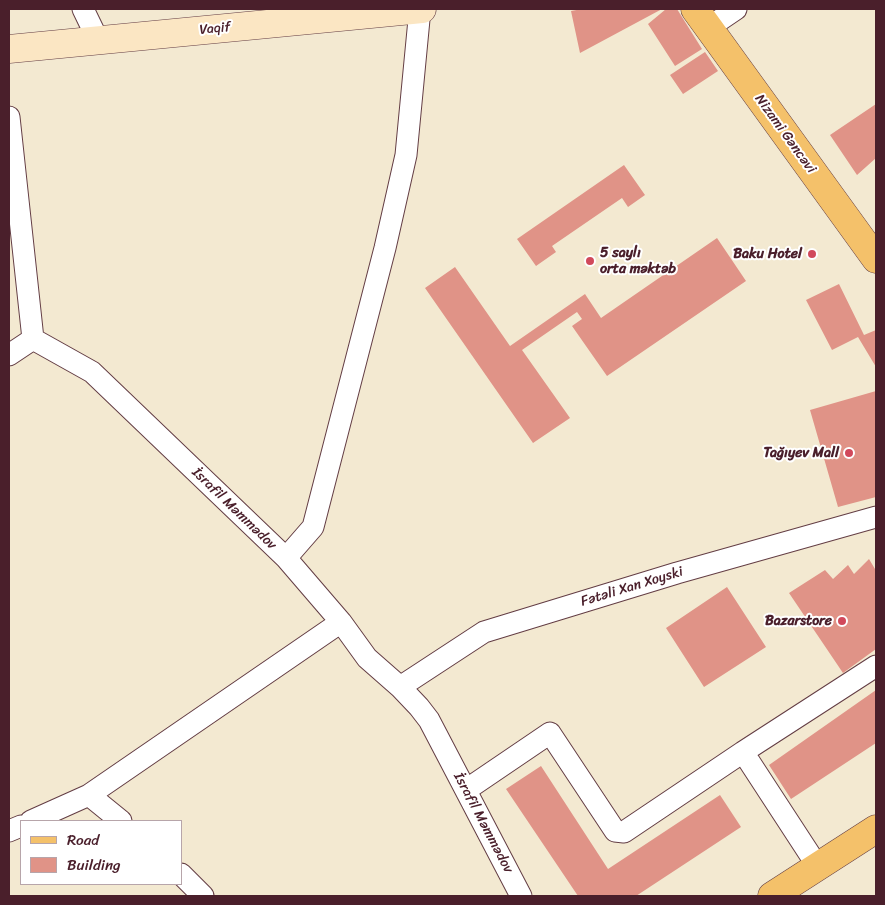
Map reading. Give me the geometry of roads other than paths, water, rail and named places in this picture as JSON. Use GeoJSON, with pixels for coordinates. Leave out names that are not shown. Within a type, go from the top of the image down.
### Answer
{"type":"FeatureCollection","features":[{"type":"Feature","properties":{"kind":"main road","name":"Nizami Gəncəvi"},"geometry":{"type":"LineString","coordinates":[[702,18],[876,260]]}},
{"type":"Feature","properties":{"kind":"main road"},"geometry":{"type":"LineString","coordinates":[[772,896],[876,828]]}},
{"type":"Feature","properties":{"kind":"street"},"geometry":{"type":"LineString","coordinates":[[83,9],[98,40]]}},
{"type":"Feature","properties":{"kind":"street"},"geometry":{"type":"LineString","coordinates":[[286,558],[313,527],[385,248],[406,154],[421,9]]}},
{"type":"Feature","properties":{"kind":"street","name":"Vaqif"},"geometry":{"type":"LineString","coordinates":[[9,49],[421,9]]}},
{"type":"Feature","properties":{"kind":"street"},"geometry":{"type":"LineString","coordinates":[[702,18],[736,9]]}},
{"type":"Feature","properties":{"kind":"street"},"geometry":{"type":"LineString","coordinates":[[9,118],[32,339],[9,355]]}},
{"type":"Feature","properties":{"kind":"street","name":"İsrafil Məmmədov"},"geometry":{"type":"LineString","coordinates":[[32,339],[92,372],[286,558],[341,622],[367,658],[400,687],[429,720],[521,896]]}},
{"type":"Feature","properties":{"kind":"street","name":"Fətəli Xan Xoyski"},"geometry":{"type":"LineString","coordinates":[[400,687],[484,632],[677,573],[876,517]]}},
{"type":"Feature","properties":{"kind":"street"},"geometry":{"type":"LineString","coordinates":[[33,820],[89,795],[341,622]]}},
{"type":"Feature","properties":{"kind":"street"},"geometry":{"type":"LineString","coordinates":[[466,790],[550,734],[615,831],[624,832],[876,666]]}},
{"type":"Feature","properties":{"kind":"street"},"geometry":{"type":"LineString","coordinates":[[743,752],[818,867]]}},
{"type":"Feature","properties":{"kind":"street"},"geometry":{"type":"LineString","coordinates":[[89,795],[120,820]]}},
{"type":"Feature","properties":{"kind":"street"},"geometry":{"type":"LineString","coordinates":[[182,875],[203,896]]}},
{"type":"Feature","properties":{"kind":"place","name":"Baku Hotel"},"geometry":{"type":"Point","coordinates":[812,254]}},
{"type":"Feature","properties":{"kind":"place","name":"5 saylı orta məktəb"},"geometry":{"type":"Point","coordinates":[590,261]}},
{"type":"Feature","properties":{"kind":"place","name":"Tağıyev Mall"},"geometry":{"type":"Point","coordinates":[849,453]}},
{"type":"Feature","properties":{"kind":"place","name":"Bazarstore"},"geometry":{"type":"Point","coordinates":[842,621]}}]}
